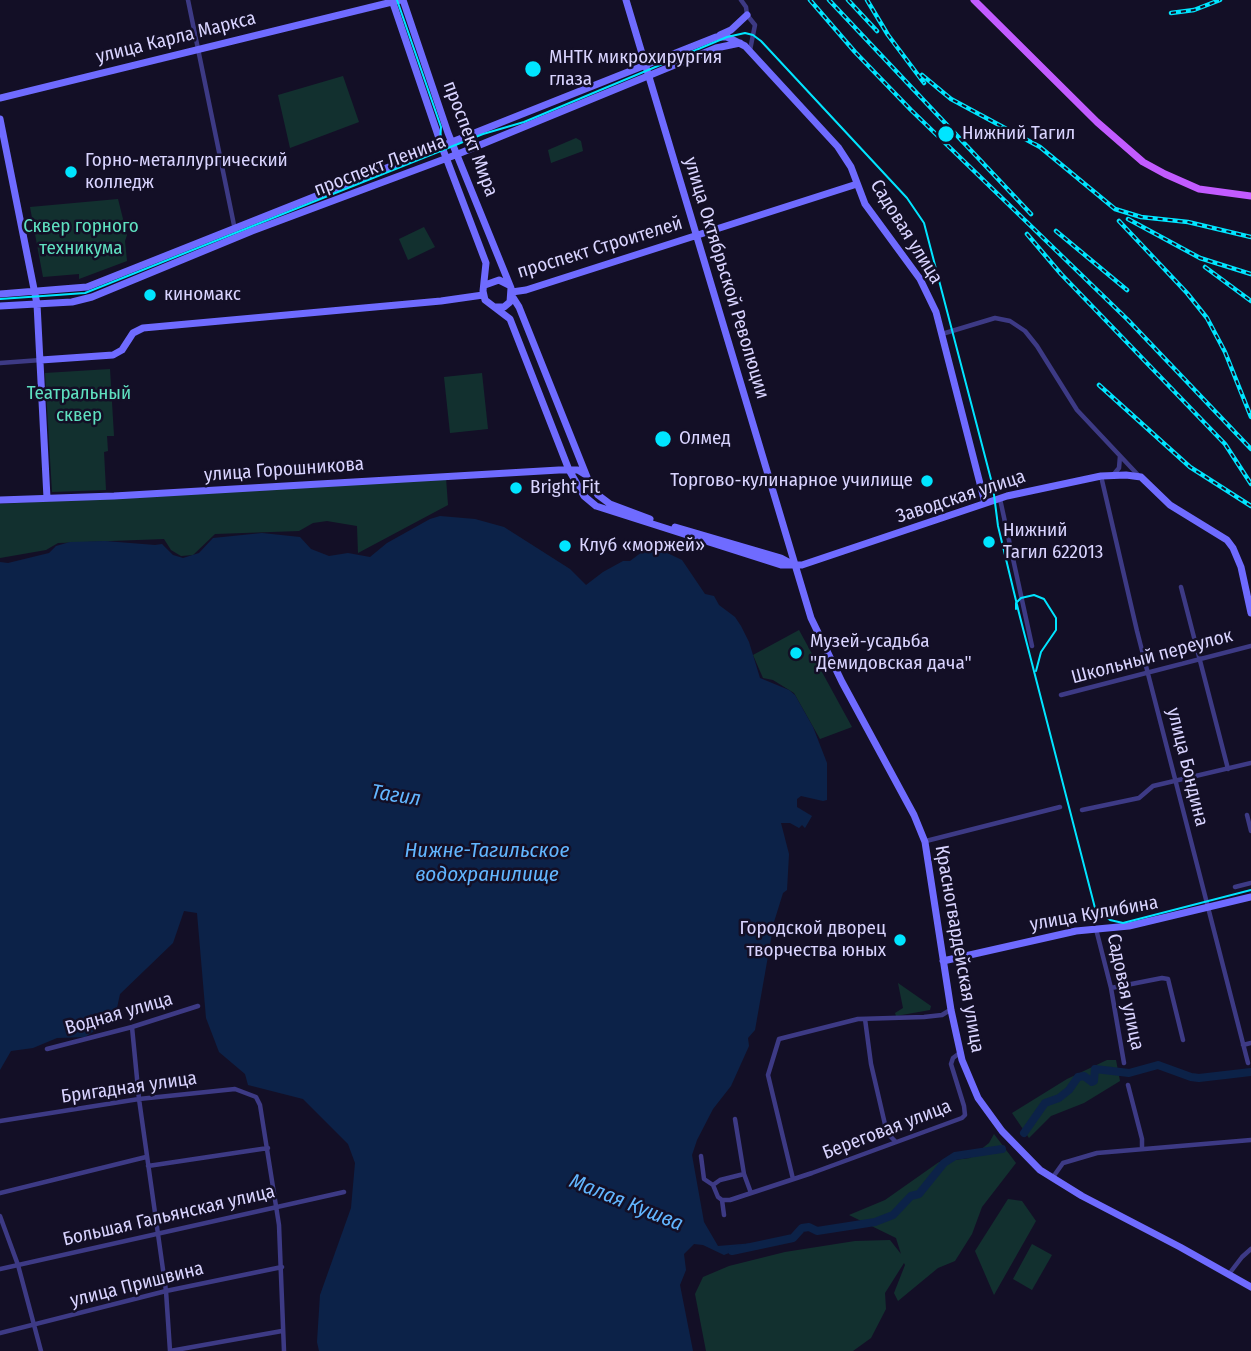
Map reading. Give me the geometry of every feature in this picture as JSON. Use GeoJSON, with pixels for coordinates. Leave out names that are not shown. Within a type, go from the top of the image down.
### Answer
{"type":"FeatureCollection","features":[{"type":"Feature","properties":{"kind":"main road","name":"улица Октябрьской Революции"},"geometry":{"type":"LineString","coordinates":[[626,0],[811,618]]}},
{"type":"Feature","properties":{"kind":"main road"},"geometry":{"type":"LineString","coordinates":[[974,0],[1097,122],[1143,162],[1199,189],[1251,197]]}},
{"type":"Feature","properties":{"kind":"main road","name":"улица Карла Маркса"},"geometry":{"type":"LineString","coordinates":[[0,98],[397,1]]}},
{"type":"Feature","properties":{"kind":"main road","name":"проспект Мира"},"geometry":{"type":"LineString","coordinates":[[397,1],[586,475],[595,490],[605,501],[629,513],[782,558],[794,565]]}},
{"type":"Feature","properties":{"kind":"main road","name":"проспект Мира"},"geometry":{"type":"LineString","coordinates":[[397,1],[446,159],[486,263],[485,285]]}},
{"type":"Feature","properties":{"kind":"main road","name":"проспект Ленина"},"geometry":{"type":"LineString","coordinates":[[0,294],[87,287],[716,37],[731,30],[747,15]]}},
{"type":"Feature","properties":{"kind":"main road"},"geometry":{"type":"LineString","coordinates":[[716,37],[729,37],[741,43]]}},
{"type":"Feature","properties":{"kind":"main road","name":"проспект Ленина"},"geometry":{"type":"LineString","coordinates":[[0,306],[72,302],[92,298],[238,237],[446,159],[716,48],[741,43]]}},
{"type":"Feature","properties":{"kind":"main road","name":"Садовая улица"},"geometry":{"type":"LineString","coordinates":[[741,43],[838,147],[851,167],[866,204],[920,279],[936,312],[985,503]]}},
{"type":"Feature","properties":{"kind":"main road"},"geometry":{"type":"LineString","coordinates":[[0,119],[37,304],[47,498]]}},
{"type":"Feature","properties":{"kind":"main road","name":"проспект Строителей"},"geometry":{"type":"LineString","coordinates":[[512,292],[526,290],[857,184]]}},
{"type":"Feature","properties":{"kind":"main road"},"geometry":{"type":"LineString","coordinates":[[494,307],[504,307],[510,302],[512,292],[499,280],[485,285],[483,295],[485,300],[512,323],[569,470]]}},
{"type":"Feature","properties":{"kind":"main road"},"geometry":{"type":"LineString","coordinates":[[40,360],[113,355],[122,350],[136,331],[154,327],[483,295]]}},
{"type":"Feature","properties":{"kind":"main road","name":"Заводская улица"},"geometry":{"type":"LineString","coordinates":[[569,470],[584,496],[596,506],[780,565],[809,563],[1000,498],[1114,474],[1141,477]]}},
{"type":"Feature","properties":{"kind":"main road","name":"улица Горошникова"},"geometry":{"type":"LineString","coordinates":[[0,500],[569,470],[578,470],[586,475]]}},
{"type":"Feature","properties":{"kind":"main road"},"geometry":{"type":"LineString","coordinates":[[1141,477],[1170,505],[1227,540],[1241,567],[1251,613]]}},
{"type":"Feature","properties":{"kind":"main road","name":"Красногвардейская улица"},"geometry":{"type":"LineString","coordinates":[[811,618],[842,682],[911,808],[925,842],[951,1010],[967,1075],[978,1098],[1028,1160],[1052,1178],[1251,1287]]}},
{"type":"Feature","properties":{"kind":"main road","name":"улица Кулибина"},"geometry":{"type":"LineString","coordinates":[[943,961],[1096,928],[1129,926],[1251,897]]}},
{"type":"Feature","properties":{"kind":"street"},"geometry":{"type":"LineString","coordinates":[[188,0],[238,237]]}},
{"type":"Feature","properties":{"kind":"street"},"geometry":{"type":"LineString","coordinates":[[741,0],[755,25],[750,51]]}},
{"type":"Feature","properties":{"kind":"street"},"geometry":{"type":"LineString","coordinates":[[941,334],[995,318],[1006,319],[1025,331],[1077,410],[1141,477]]}},
{"type":"Feature","properties":{"kind":"street"},"geometry":{"type":"LineString","coordinates":[[0,363],[40,360]]}},
{"type":"Feature","properties":{"kind":"street"},"geometry":{"type":"LineString","coordinates":[[1114,474],[1119,468],[1120,456]]}},
{"type":"Feature","properties":{"kind":"street","name":"улица Бондина"},"geometry":{"type":"LineString","coordinates":[[1101,476],[1175,781],[1248,1063]]}},
{"type":"Feature","properties":{"kind":"street"},"geometry":{"type":"LineString","coordinates":[[1000,498],[1032,646]]}},
{"type":"Feature","properties":{"kind":"street"},"geometry":{"type":"LineString","coordinates":[[1181,587],[1228,769]]}},
{"type":"Feature","properties":{"kind":"street","name":"Школьный переулок"},"geometry":{"type":"LineString","coordinates":[[1061,695],[1251,646]]}},
{"type":"Feature","properties":{"kind":"street"},"geometry":{"type":"LineString","coordinates":[[1082,810],[1139,798],[1152,786],[1251,764]]}},
{"type":"Feature","properties":{"kind":"street"},"geometry":{"type":"LineString","coordinates":[[925,842],[1060,807]]}},
{"type":"Feature","properties":{"kind":"street"},"geometry":{"type":"LineString","coordinates":[[1247,815],[1251,831]]}},
{"type":"Feature","properties":{"kind":"street"},"geometry":{"type":"LineString","coordinates":[[1234,887],[1251,883]]}},
{"type":"Feature","properties":{"kind":"street","name":"Садовая улица"},"geometry":{"type":"LineString","coordinates":[[1096,928],[1111,988],[1124,1063]]}},
{"type":"Feature","properties":{"kind":"street"},"geometry":{"type":"LineString","coordinates":[[1111,988],[1168,979],[1183,1040]]}},
{"type":"Feature","properties":{"kind":"street","name":"Водная улица"},"geometry":{"type":"LineString","coordinates":[[47,1049],[132,1027],[198,1006]]}},
{"type":"Feature","properties":{"kind":"street"},"geometry":{"type":"LineString","coordinates":[[793,1179],[768,1075],[776,1044],[784,1036],[864,1018],[924,1017],[942,1015],[951,1010]]}},
{"type":"Feature","properties":{"kind":"street"},"geometry":{"type":"LineString","coordinates":[[864,1018],[871,1064],[887,1133],[896,1142]]}},
{"type":"Feature","properties":{"kind":"street"},"geometry":{"type":"LineString","coordinates":[[132,1027],[146,1157],[166,1291],[170,1351],[282,1331]]}},
{"type":"Feature","properties":{"kind":"street"},"geometry":{"type":"LineString","coordinates":[[1243,1045],[1251,1043]]}},
{"type":"Feature","properties":{"kind":"street","name":"Береговая улица"},"geometry":{"type":"LineString","coordinates":[[722,1200],[793,1179],[930,1131],[965,1115],[951,1064],[953,1058],[961,1052]]}},
{"type":"Feature","properties":{"kind":"street"},"geometry":{"type":"LineString","coordinates":[[1128,1085],[1142,1139],[1142,1149]]}},
{"type":"Feature","properties":{"kind":"street","name":"Бригадная улица"},"geometry":{"type":"LineString","coordinates":[[0,1121],[139,1099],[235,1089],[252,1094],[259,1101],[268,1148]]}},
{"type":"Feature","properties":{"kind":"street"},"geometry":{"type":"LineString","coordinates":[[735,1119],[744,1174],[751,1193]]}},
{"type":"Feature","properties":{"kind":"street"},"geometry":{"type":"LineString","coordinates":[[1052,1178],[1060,1165],[1097,1153],[1251,1140]]}},
{"type":"Feature","properties":{"kind":"street"},"geometry":{"type":"LineString","coordinates":[[148,1166],[268,1148],[282,1267],[284,1351]]}},
{"type":"Feature","properties":{"kind":"street"},"geometry":{"type":"LineString","coordinates":[[701,1156],[704,1179],[713,1185],[722,1200],[724,1216]]}},
{"type":"Feature","properties":{"kind":"street"},"geometry":{"type":"LineString","coordinates":[[0,1193],[146,1157]]}},
{"type":"Feature","properties":{"kind":"street"},"geometry":{"type":"LineString","coordinates":[[713,1185],[720,1180],[744,1174]]}},
{"type":"Feature","properties":{"kind":"street","name":"Большая Гальянская улица"},"geometry":{"type":"LineString","coordinates":[[0,1269],[344,1192]]}},
{"type":"Feature","properties":{"kind":"street"},"geometry":{"type":"LineString","coordinates":[[0,1216],[19,1265],[41,1351]]}},
{"type":"Feature","properties":{"kind":"street"},"geometry":{"type":"LineString","coordinates":[[1229,1274],[1241,1257],[1251,1249]]}},
{"type":"Feature","properties":{"kind":"street","name":"улица Пришвина"},"geometry":{"type":"LineString","coordinates":[[0,1334],[166,1291],[282,1267]]}},
{"type":"Feature","properties":{"kind":"green space"},"geometry":{"type":"Polygon","coordinates":[[[343,76],[359,122],[290,148],[278,95],[343,76]]]}},
{"type":"Feature","properties":{"kind":"green space"},"geometry":{"type":"Polygon","coordinates":[[[576,138],[581,141],[583,151],[551,163],[548,150],[576,138]]]}},
{"type":"Feature","properties":{"kind":"green space","name":"Сквер горного техникума"},"geometry":{"type":"Polygon","coordinates":[[[118,199],[127,235],[127,261],[79,279],[79,274],[43,277],[30,207],[118,199]]]}},
{"type":"Feature","properties":{"kind":"green space"},"geometry":{"type":"Polygon","coordinates":[[[424,227],[435,247],[408,260],[399,239],[424,227]]]}},
{"type":"Feature","properties":{"kind":"green space","name":"Театральный сквер"},"geometry":{"type":"Polygon","coordinates":[[[110,369],[114,436],[107,436],[108,451],[104,452],[106,490],[52,492],[45,373],[110,369]]]}},
{"type":"Feature","properties":{"kind":"green space"},"geometry":{"type":"Polygon","coordinates":[[[482,373],[488,429],[450,433],[444,377],[482,373]]]}},
{"type":"Feature","properties":{"kind":"green space"},"geometry":{"type":"Polygon","coordinates":[[[446,478],[448,505],[358,553],[357,526],[327,521],[313,523],[299,531],[215,534],[193,555],[181,556],[171,550],[164,539],[58,543],[46,550],[0,558],[0,504],[446,478]]]}},
{"type":"Feature","properties":{"kind":"green space"},"geometry":{"type":"Polygon","coordinates":[[[799,630],[852,727],[820,739],[794,693],[773,680],[763,678],[753,655],[799,630]]]}},
{"type":"Feature","properties":{"kind":"green space"},"geometry":{"type":"Polygon","coordinates":[[[898,983],[931,1006],[930,1010],[896,1016],[895,1013],[903,1008],[898,983]]]}},
{"type":"Feature","properties":{"kind":"green space"},"geometry":{"type":"Polygon","coordinates":[[[1107,1060],[1116,1060],[1120,1081],[1084,1103],[1051,1116],[1029,1138],[1012,1113],[1067,1079],[1107,1060]]]}},
{"type":"Feature","properties":{"kind":"green space"},"geometry":{"type":"Polygon","coordinates":[[[994,1134],[1016,1163],[982,1207],[972,1234],[955,1261],[938,1268],[898,1301],[894,1293],[904,1263],[885,1293],[886,1309],[871,1338],[853,1351],[706,1351],[695,1294],[703,1277],[729,1266],[785,1252],[855,1241],[890,1240],[901,1254],[896,1238],[849,1215],[885,1200],[939,1162],[970,1158],[989,1143],[994,1134]]]}},
{"type":"Feature","properties":{"kind":"green space"},"geometry":{"type":"Polygon","coordinates":[[[1008,1199],[1022,1201],[1036,1221],[994,1295],[975,1251],[1008,1199]]]}},
{"type":"Feature","properties":{"kind":"green space"},"geometry":{"type":"Polygon","coordinates":[[[1032,1244],[1052,1255],[1032,1290],[1013,1279],[1032,1244]]]}},
{"type":"Feature","properties":{"kind":"water","name":"Нижне-Тагильское водохранилище"},"geometry":{"type":"Polygon","coordinates":[[[440,516],[475,519],[504,527],[570,569],[586,585],[603,572],[623,561],[630,561],[642,552],[655,549],[682,560],[705,594],[714,596],[719,605],[735,617],[741,626],[760,678],[795,695],[813,727],[827,763],[827,800],[801,796],[797,799],[797,807],[812,816],[805,828],[802,825],[799,828],[790,823],[781,823],[789,854],[787,890],[783,893],[774,922],[755,1030],[748,1038],[749,1046],[731,1086],[713,1109],[692,1155],[704,1222],[718,1246],[754,1243],[724,1255],[703,1245],[694,1244],[684,1254],[686,1270],[680,1285],[693,1351],[319,1351],[317,1342],[320,1295],[351,1208],[355,1163],[348,1144],[303,1099],[248,1085],[245,1074],[219,1052],[206,1018],[197,913],[184,911],[173,943],[120,994],[115,1017],[85,1037],[57,1038],[33,1048],[11,1051],[0,1070],[0,562],[8,563],[49,553],[56,546],[70,542],[105,541],[162,544],[173,555],[183,558],[199,553],[213,538],[262,533],[300,537],[311,549],[329,556],[348,553],[370,557],[387,543],[440,516]]]}},
{"type":"Feature","properties":{"kind":"waterway","name":"Малая Кушва"},"geometry":{"type":"LineString","coordinates":[[1024,1133],[1045,1103],[1059,1098],[1078,1077],[1084,1076],[1094,1081],[1095,1069],[1129,1073],[1158,1065],[1199,1078],[1251,1072]]}},
{"type":"Feature","properties":{"kind":"waterway","name":"Малая Кушва"},"geometry":{"type":"LineString","coordinates":[[732,1251],[793,1238],[802,1228],[809,1227],[817,1231],[875,1222],[893,1215],[911,1196],[919,1194],[944,1163],[955,1156],[1002,1149]]}},
{"type":"Feature","properties":{"kind":"tram line"},"geometry":{"type":"LineString","coordinates":[[397,0],[441,127],[440,142],[430,155]]}},
{"type":"Feature","properties":{"kind":"tram line"},"geometry":{"type":"LineString","coordinates":[[0,299],[85,293],[483,134],[524,122],[727,37],[745,33],[753,35],[907,198],[924,223],[993,487],[998,526],[1019,613],[1095,908],[1110,920],[1123,923],[1251,890]]}},
{"type":"Feature","properties":{"kind":"tram line"},"geometry":{"type":"LineString","coordinates":[[1016,609],[1016,603],[1021,598],[1034,595],[1044,599],[1056,618],[1056,630],[1041,652],[1036,671]]}},
{"type":"Feature","properties":{"kind":"railway"},"geometry":{"type":"LineString","coordinates":[[810,0],[911,110],[1128,320],[1251,449]]}},
{"type":"Feature","properties":{"kind":"railway"},"geometry":{"type":"LineString","coordinates":[[829,0],[1031,214]]}},
{"type":"Feature","properties":{"kind":"railway"},"geometry":{"type":"LineString","coordinates":[[848,0],[877,31]]}},
{"type":"Feature","properties":{"kind":"railway"},"geometry":{"type":"LineString","coordinates":[[867,0],[888,35],[924,83]]}},
{"type":"Feature","properties":{"kind":"railway"},"geometry":{"type":"LineString","coordinates":[[1171,13],[1194,10],[1220,0]]}},
{"type":"Feature","properties":{"kind":"railway"},"geometry":{"type":"LineString","coordinates":[[922,75],[951,99],[1040,147],[1115,209],[1141,217],[1188,222],[1251,237]]}},
{"type":"Feature","properties":{"kind":"railway"},"geometry":{"type":"LineString","coordinates":[[1128,219],[1200,258],[1251,274]]}},
{"type":"Feature","properties":{"kind":"railway"},"geometry":{"type":"LineString","coordinates":[[1119,221],[1207,318],[1225,352],[1251,417]]}},
{"type":"Feature","properties":{"kind":"railway"},"geometry":{"type":"LineString","coordinates":[[1056,231],[1127,290]]}},
{"type":"Feature","properties":{"kind":"railway"},"geometry":{"type":"LineString","coordinates":[[1027,234],[1061,274],[1225,444],[1251,484]]}},
{"type":"Feature","properties":{"kind":"railway"},"geometry":{"type":"LineString","coordinates":[[1205,267],[1251,301]]}},
{"type":"Feature","properties":{"kind":"railway"},"geometry":{"type":"LineString","coordinates":[[1099,385],[1190,467],[1251,506]]}},
{"type":"Feature","properties":{"kind":"place","name":"МНТК микрохирургия глаза"},"geometry":{"type":"Point","coordinates":[533,69]}},
{"type":"Feature","properties":{"kind":"place","name":"Нижний Тагил"},"geometry":{"type":"Point","coordinates":[946,134]}},
{"type":"Feature","properties":{"kind":"place","name":"Горно-металлургический колледж"},"geometry":{"type":"Point","coordinates":[71,172]}},
{"type":"Feature","properties":{"kind":"place","name":"киномакс"},"geometry":{"type":"Point","coordinates":[150,295]}},
{"type":"Feature","properties":{"kind":"place","name":"Олмед"},"geometry":{"type":"Point","coordinates":[663,439]}},
{"type":"Feature","properties":{"kind":"place","name":"Торгово-кулинарное училище"},"geometry":{"type":"Point","coordinates":[927,481]}},
{"type":"Feature","properties":{"kind":"place","name":"Bright Fit"},"geometry":{"type":"Point","coordinates":[516,488]}},
{"type":"Feature","properties":{"kind":"place","name":"Нижний Тагил 622013"},"geometry":{"type":"Point","coordinates":[989,542]}},
{"type":"Feature","properties":{"kind":"place","name":"Клуб «моржей»"},"geometry":{"type":"Point","coordinates":[565,546]}},
{"type":"Feature","properties":{"kind":"place","name":"Музей-усадьба \"Демидовская дача\""},"geometry":{"type":"Point","coordinates":[796,653]}},
{"type":"Feature","properties":{"kind":"place","name":"Городской дворец творчества юных"},"geometry":{"type":"Point","coordinates":[900,940]}},
{"type":"Feature","properties":{"kind":"water label","name":"Тагил"},"geometry":{"type":"Point","coordinates":[396,796]}}]}
